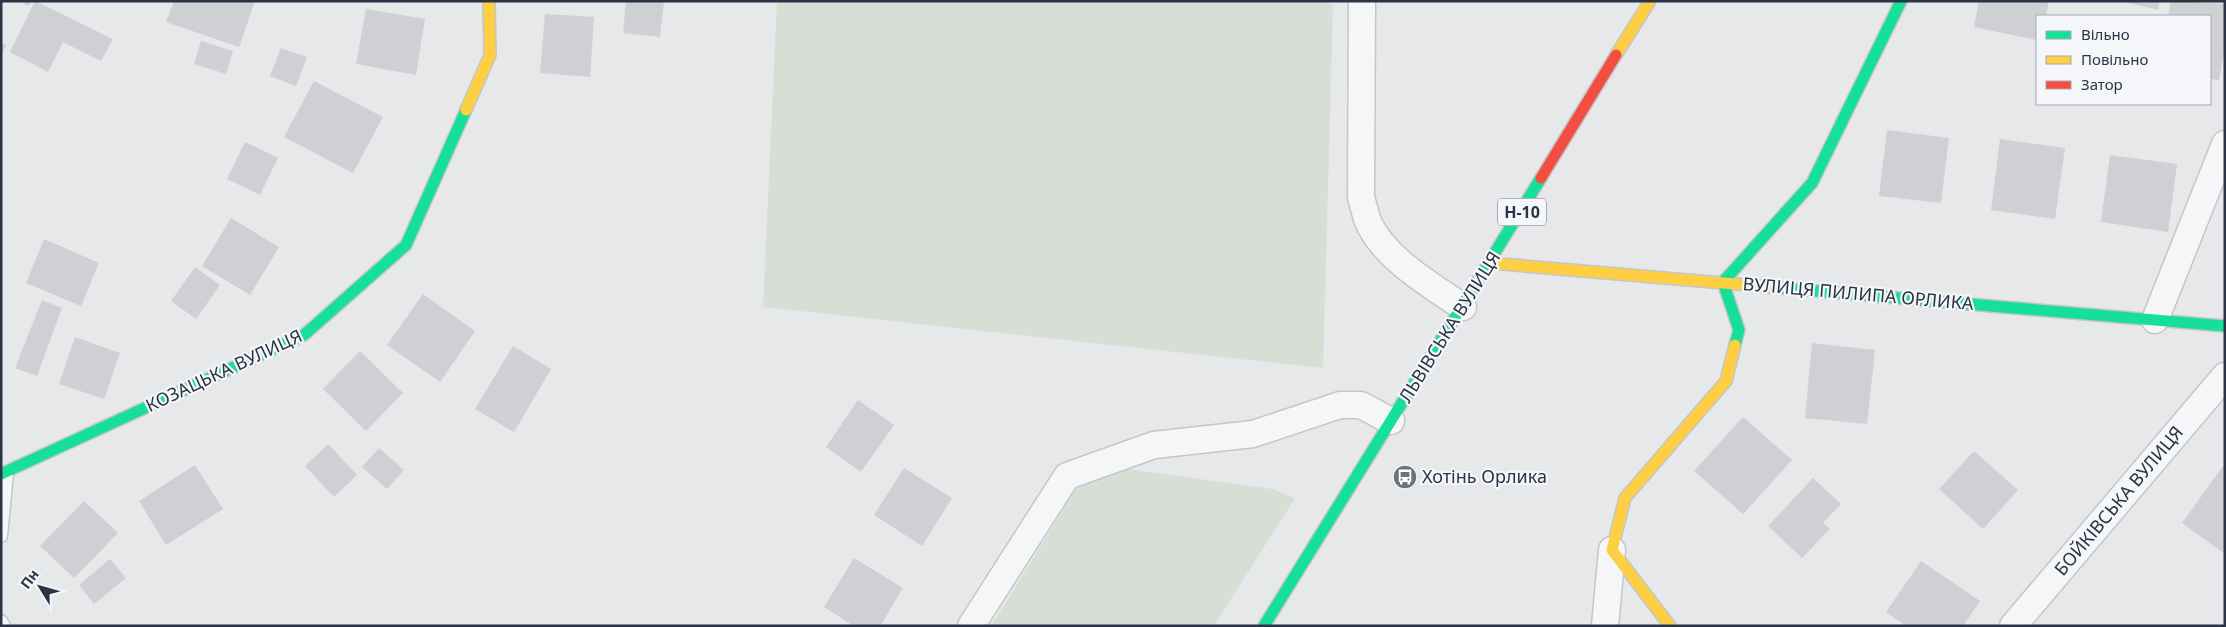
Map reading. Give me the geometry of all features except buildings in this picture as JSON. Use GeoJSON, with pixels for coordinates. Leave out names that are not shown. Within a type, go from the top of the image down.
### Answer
{"type":"FeatureCollection","features":[{"type":"Feature","properties":{"kind":"street","name":"КОЗАЦЬКА ВУЛИЦЯ"},"geometry":{"type":"LineString","coordinates":[[4,473],[304,335],[406,245],[490,55],[489,1]]}},
{"type":"Feature","properties":{"kind":"street"},"geometry":{"type":"LineString","coordinates":[[1362,1],[1362,197],[1368,220],[1384,245],[1416,276],[1463,307]]}},
{"type":"Feature","properties":{"kind":"street","name":"ЛЬВІВСЬКА ВУЛИЦЯ"},"geometry":{"type":"LineString","coordinates":[[1264,626],[1463,307],[1650,1]]}},
{"type":"Feature","properties":{"kind":"street"},"geometry":{"type":"LineString","coordinates":[[1606,626],[1612,550],[1625,498],[1726,380],[1739,330],[1723,282],[1812,183],[1901,1]]}},
{"type":"Feature","properties":{"kind":"street"},"geometry":{"type":"LineString","coordinates":[[2156,320],[2225,144]]}},
{"type":"Feature","properties":{"kind":"street","name":"ВУЛИЦЯ ПИЛИПА ОРЛИКА"},"geometry":{"type":"LineString","coordinates":[[1490,263],[2225,326]]}},
{"type":"Feature","properties":{"kind":"street","name":"БОЙКІВСЬКА ВУЛИЦЯ"},"geometry":{"type":"LineString","coordinates":[[2013,626],[2225,376]]}},
{"type":"Feature","properties":{"kind":"street"},"geometry":{"type":"LineString","coordinates":[[971,626],[1067,476],[1154,445],[1254,434],[1340,404],[1361,405],[1391,421]]}},
{"type":"Feature","properties":{"kind":"street"},"geometry":{"type":"LineString","coordinates":[[1612,550],[1670,626]]}},
{"type":"Feature","properties":{"kind":"lane"},"geometry":{"type":"LineString","coordinates":[[1,536],[4,473]]}},
{"type":"Feature","properties":{"kind":"lane"},"geometry":{"type":"LineString","coordinates":[[1,621],[4,626]]}},
{"type":"Feature","properties":{"kind":"shaded area"},"geometry":{"type":"Polygon","coordinates":[[[777,1],[1324,1],[1333,5],[1323,368],[763,307],[777,1]]]}},
{"type":"Feature","properties":{"kind":"shaded area"},"geometry":{"type":"Polygon","coordinates":[[[1092,464],[1272,489],[1295,498],[1214,626],[991,626],[1092,464]]]}},
{"type":"Feature","properties":{"kind":"traffic: fast"},"geometry":{"type":"LineString","coordinates":[[1735,345],[1739,330],[1723,282],[1812,183],[1901,1]]}},
{"type":"Feature","properties":{"kind":"traffic: fast"},"geometry":{"type":"LineString","coordinates":[[1,474],[304,335],[406,245],[466,110]]}},
{"type":"Feature","properties":{"kind":"traffic: fast"},"geometry":{"type":"LineString","coordinates":[[1264,626],[1541,178]]}},
{"type":"Feature","properties":{"kind":"traffic: fast"},"geometry":{"type":"LineString","coordinates":[[1770,287],[2225,326]]}},
{"type":"Feature","properties":{"kind":"traffic: slow"},"geometry":{"type":"LineString","coordinates":[[466,110],[490,55],[489,1]]}},
{"type":"Feature","properties":{"kind":"traffic: slow"},"geometry":{"type":"LineString","coordinates":[[1616,55],[1650,1]]}},
{"type":"Feature","properties":{"kind":"traffic: slow"},"geometry":{"type":"LineString","coordinates":[[1490,263],[1770,287]]}},
{"type":"Feature","properties":{"kind":"traffic: slow"},"geometry":{"type":"LineString","coordinates":[[1670,626],[1612,550],[1625,498],[1726,381],[1735,345]]}},
{"type":"Feature","properties":{"kind":"traffic: jam"},"geometry":{"type":"LineString","coordinates":[[1541,178],[1616,55]]}},
{"type":"Feature","properties":{"kind":"place","name":"Хотінь Орлика"},"geometry":{"type":"Point","coordinates":[1405,477]}}]}
